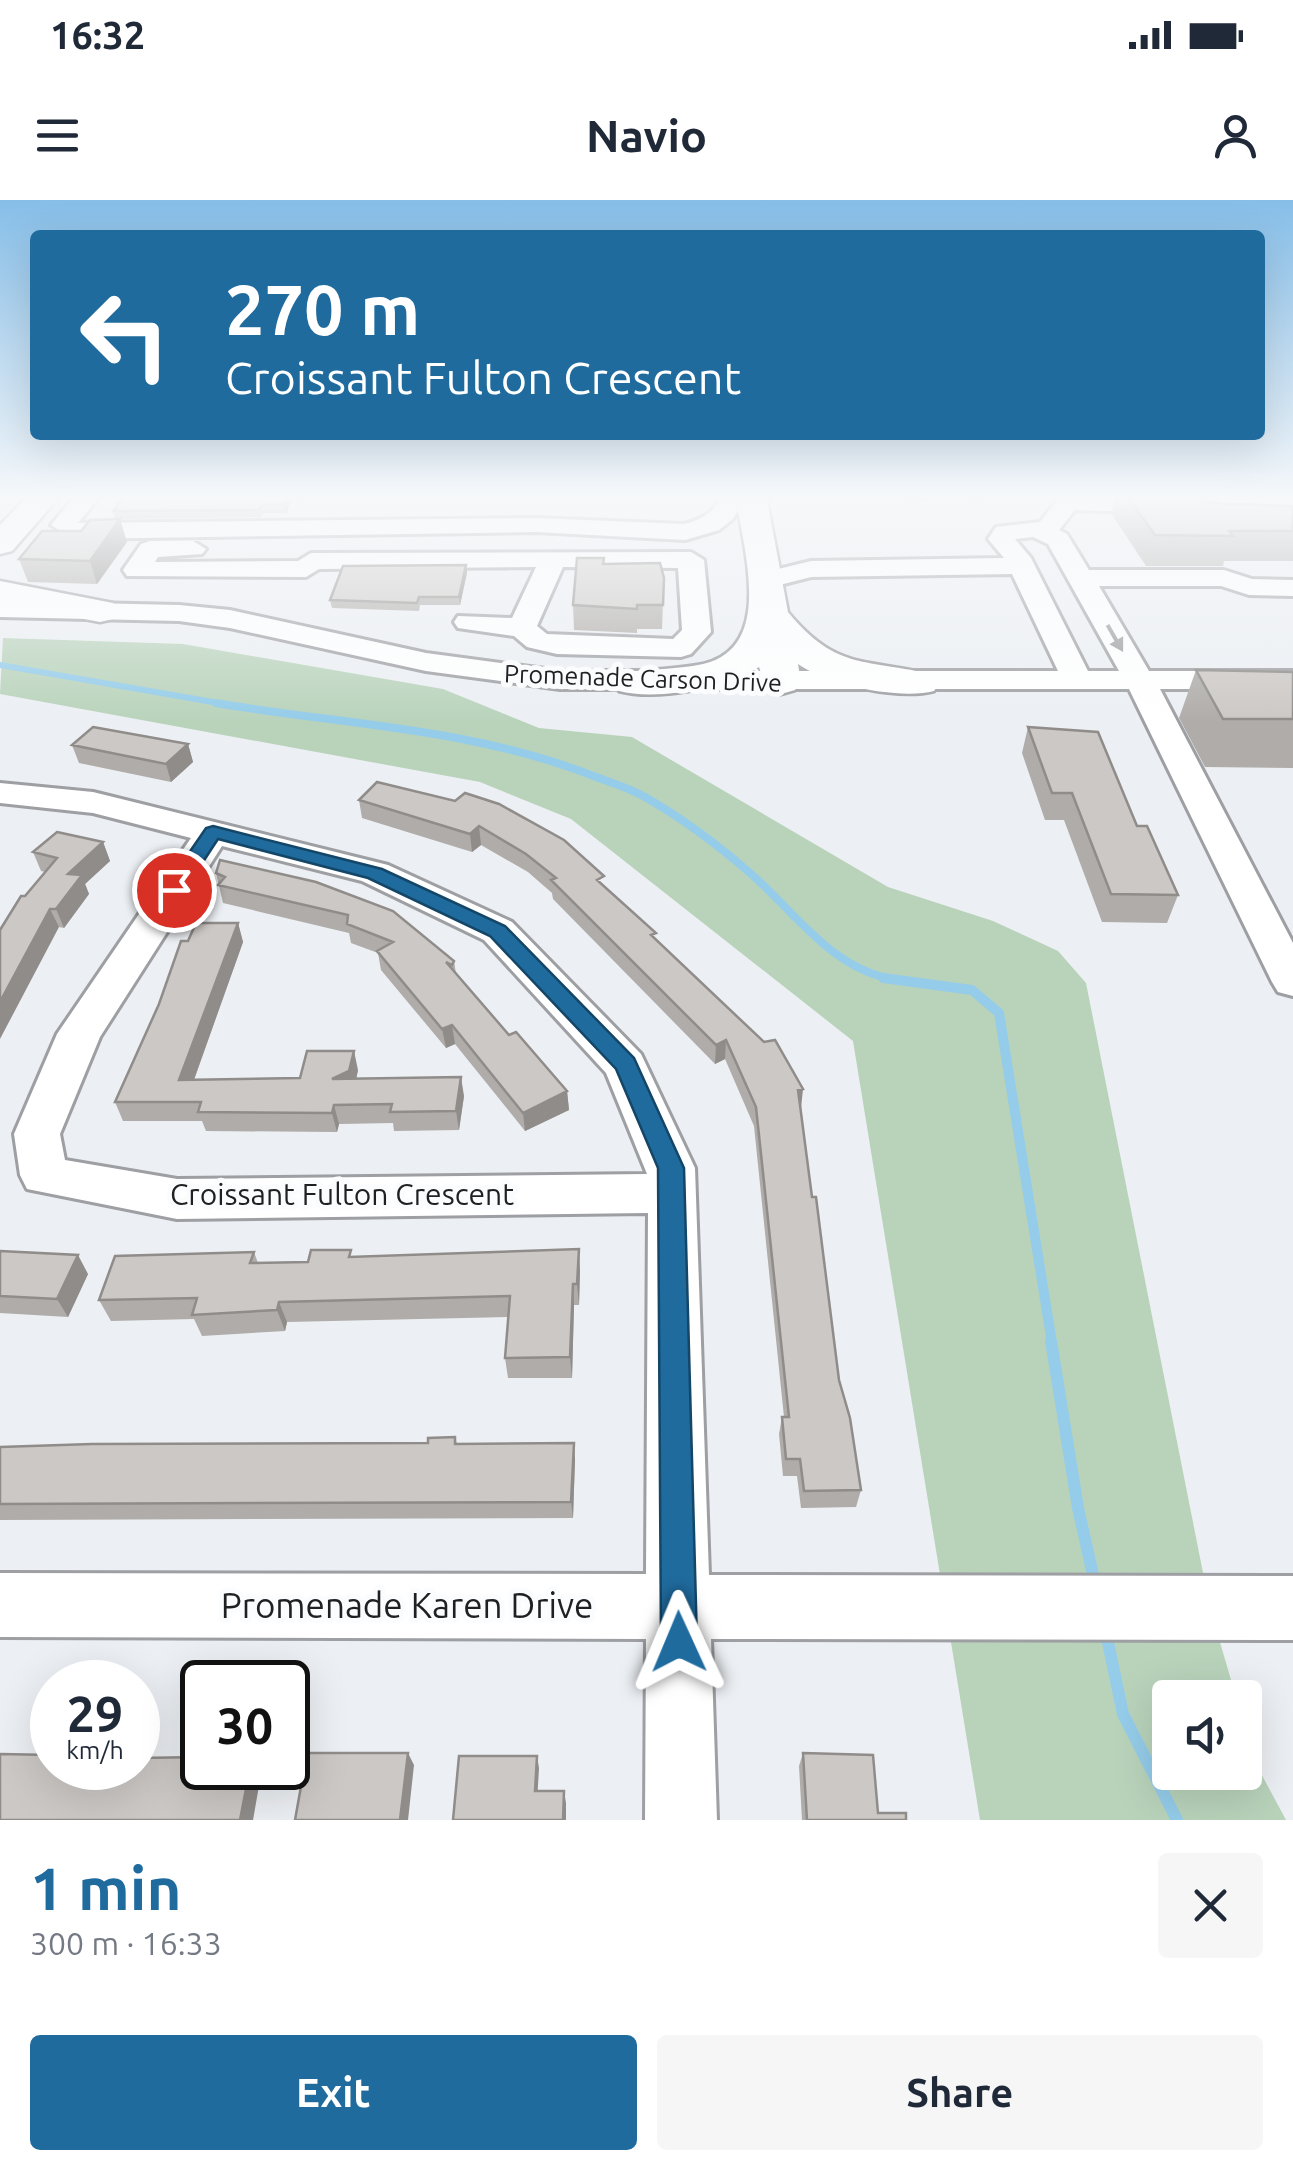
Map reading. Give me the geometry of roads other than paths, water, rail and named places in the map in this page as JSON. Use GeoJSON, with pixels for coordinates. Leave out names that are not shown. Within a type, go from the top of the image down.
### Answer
{"type":"FeatureCollection","features":[{"type":"Feature","properties":{"kind":"main road"},"geometry":{"type":"LineString","coordinates":[[762,571],[781,682]]}},
{"type":"Feature","properties":{"kind":"main road"},"geometry":{"type":"LineString","coordinates":[[633,682],[728,668],[747,658],[757,646],[764,583]]}},
{"type":"Feature","properties":{"kind":"main road"},"geometry":{"type":"LineString","coordinates":[[764,583],[794,646],[824,666],[920,683]]}},
{"type":"Feature","properties":{"kind":"main road"},"geometry":{"type":"LineString","coordinates":[[0,592],[83,610]]}},
{"type":"Feature","properties":{"kind":"main road"},"geometry":{"type":"LineString","coordinates":[[0,623],[83,610]]}},
{"type":"Feature","properties":{"kind":"street"},"geometry":{"type":"LineString","coordinates":[[274,628],[305,571]]}},
{"type":"Feature","properties":{"kind":"street"},"geometry":{"type":"LineString","coordinates":[[449,571],[498,581],[524,571]]}},
{"type":"Feature","properties":{"kind":"street"},"geometry":{"type":"LineString","coordinates":[[426,662],[468,622],[498,581],[501,571]]}},
{"type":"Feature","properties":{"kind":"street"},"geometry":{"type":"LineString","coordinates":[[522,628],[548,571]]}},
{"type":"Feature","properties":{"kind":"street"},"geometry":{"type":"LineString","coordinates":[[468,622],[522,628],[537,641],[557,646],[681,648],[697,632],[693,571]]}},
{"type":"Feature","properties":{"kind":"street"},"geometry":{"type":"LineString","coordinates":[[764,583],[805,571]]}},
{"type":"Feature","properties":{"kind":"street"},"geometry":{"type":"LineString","coordinates":[[1024,571],[1078,682]]}},
{"type":"Feature","properties":{"kind":"street"},"geometry":{"type":"LineString","coordinates":[[1077,571],[1140,681],[1293,982]]}},
{"type":"Feature","properties":{"kind":"street"},"geometry":{"type":"LineString","coordinates":[[1040,602],[1088,590],[1224,578],[1240,571]]}},
{"type":"Feature","properties":{"kind":"street"},"geometry":{"type":"LineString","coordinates":[[1224,578],[1249,588],[1293,588]]}},
{"type":"Feature","properties":{"kind":"street","name":"Promenade Carson Drive"},"geometry":{"type":"LineString","coordinates":[[0,609],[179,613],[274,628],[484,672],[633,682],[1293,680]]}},
{"type":"Feature","properties":{"kind":"street"},"geometry":{"type":"LineString","coordinates":[[0,793],[93,803],[375,873],[498,931],[626,1064],[671,1168],[673,1192],[681,1820]]}},
{"type":"Feature","properties":{"kind":"street","name":"Croissant Fulton Crescent"},"geometry":{"type":"LineString","coordinates":[[213,832],[79,1034],[37,1134],[44,1175],[177,1199],[673,1192]]}},
{"type":"Feature","properties":{"kind":"street","name":"Promenade Karen Drive"},"geometry":{"type":"LineString","coordinates":[[0,1605],[1293,1608]]}},
{"type":"Feature","properties":{"kind":"waterway"},"geometry":{"type":"LineString","coordinates":[[0,665],[229,705]]}},
{"type":"Feature","properties":{"kind":"waterway"},"geometry":{"type":"LineString","coordinates":[[216,703],[229,705]]}},
{"type":"Feature","properties":{"kind":"waterway"},"geometry":{"type":"LineString","coordinates":[[229,705],[456,738],[550,761],[627,788],[699,832],[750,873],[836,954],[877,976],[893,979]]}},
{"type":"Feature","properties":{"kind":"waterway"},"geometry":{"type":"LineString","coordinates":[[883,978],[893,979]]}},
{"type":"Feature","properties":{"kind":"waterway"},"geometry":{"type":"LineString","coordinates":[[893,979],[972,990],[999,1013],[1052,1343]]}},
{"type":"Feature","properties":{"kind":"waterway"},"geometry":{"type":"LineString","coordinates":[[893,979],[901,981]]}},
{"type":"Feature","properties":{"kind":"waterway"},"geometry":{"type":"LineString","coordinates":[[1051,1341],[1078,1508],[1095,1584]]}},
{"type":"Feature","properties":{"kind":"waterway"},"geometry":{"type":"LineString","coordinates":[[1105,1628],[1123,1714],[1177,1820]]}}]}
